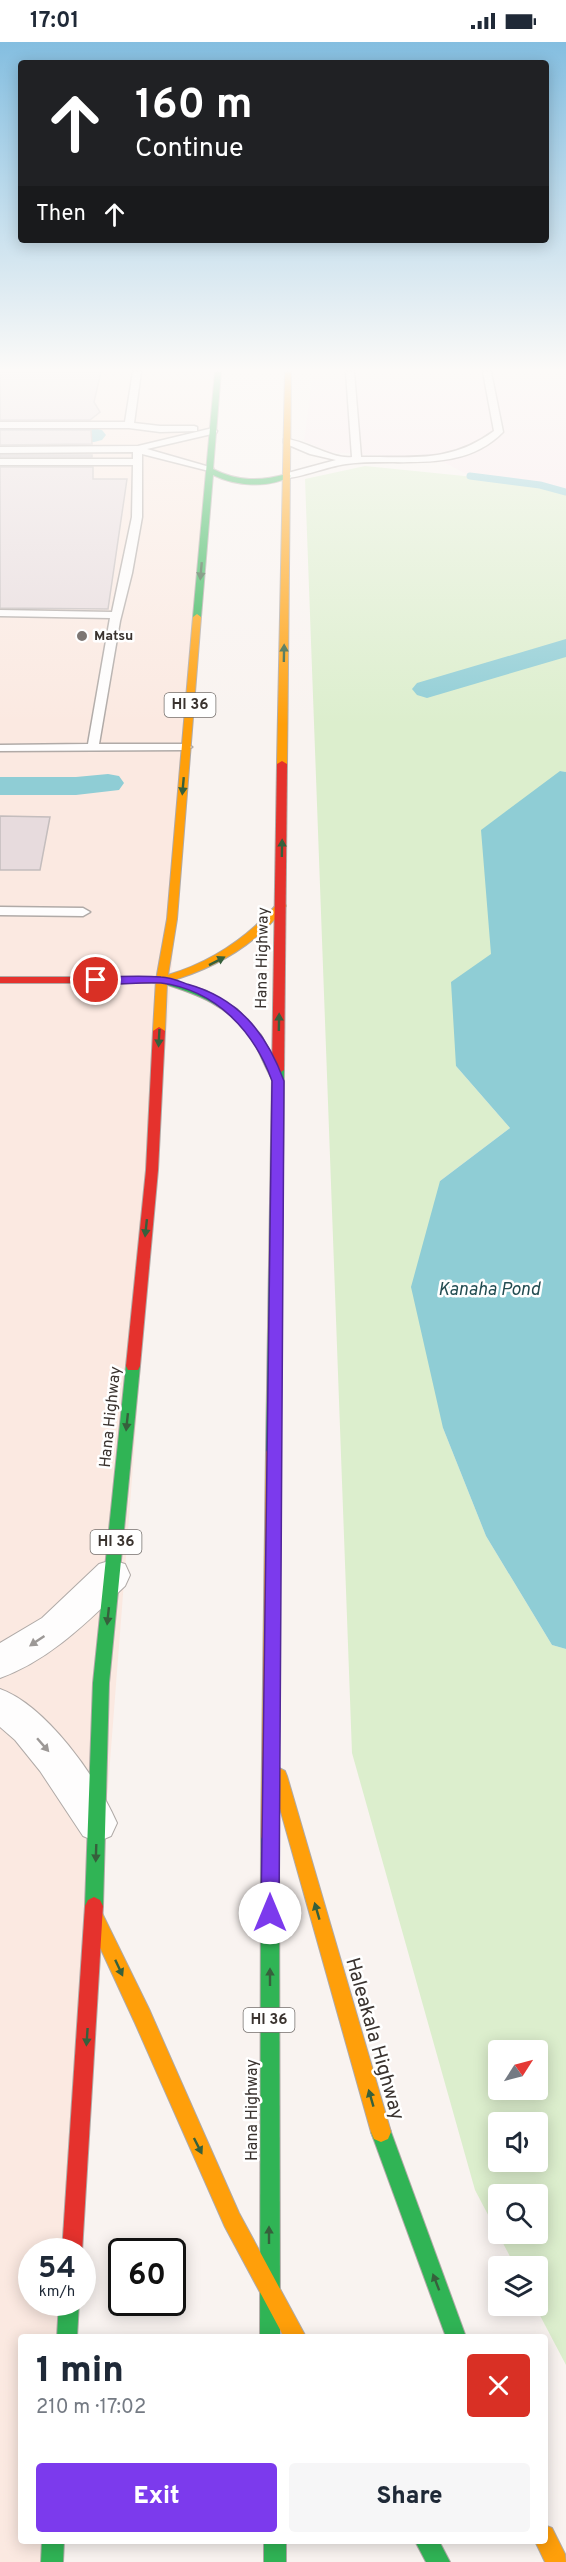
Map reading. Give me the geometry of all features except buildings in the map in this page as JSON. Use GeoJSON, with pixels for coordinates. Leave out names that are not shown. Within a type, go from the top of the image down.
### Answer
{"type":"FeatureCollection","features":[{"type":"Feature","properties":{"kind":"main road","name":"Hana Highway"},"geometry":{"type":"LineString","coordinates":[[73,2238],[94,1915],[101,1683],[152,1170],[162,980],[172,919],[208,490]]}},
{"type":"Feature","properties":{"kind":"main road","name":"Hana Highway"},"geometry":{"type":"LineString","coordinates":[[270,2334],[270,1746],[287,490]]}},
{"type":"Feature","properties":{"kind":"main road"},"geometry":{"type":"LineString","coordinates":[[0,980],[162,980],[183,976],[225,957],[258,933],[281,906]]}},
{"type":"Feature","properties":{"kind":"main road","name":"HI 36"},"geometry":{"type":"LineString","coordinates":[[162,980],[207,993],[228,1006],[259,1041],[278,1081]]}},
{"type":"Feature","properties":{"kind":"main road","name":"Haleakala Highway"},"geometry":{"type":"LineString","coordinates":[[270,1746],[387,2153],[455,2334]]}},
{"type":"Feature","properties":{"kind":"main road"},"geometry":{"type":"LineString","coordinates":[[94,1915],[141,2014],[189,2129],[269,2294],[294,2334]]}},
{"type":"Feature","properties":{"kind":"main road"},"geometry":{"type":"LineString","coordinates":[[67,2334],[68,2316]]}},
{"type":"Feature","properties":{"kind":"main road"},"geometry":{"type":"LineString","coordinates":[[52,2562],[53,2544]]}},
{"type":"Feature","properties":{"kind":"main road"},"geometry":{"type":"LineString","coordinates":[[275,2544],[275,2562]]}},
{"type":"Feature","properties":{"kind":"main road"},"geometry":{"type":"LineString","coordinates":[[428,2544],[439,2562]]}},
{"type":"Feature","properties":{"kind":"main road"},"geometry":{"type":"LineString","coordinates":[[548,2544],[557,2562]]}},
{"type":"Feature","properties":{"kind":"street"},"geometry":{"type":"LineString","coordinates":[[0,1662],[55,1629],[112,1575]]}},
{"type":"Feature","properties":{"kind":"street"},"geometry":{"type":"LineString","coordinates":[[0,1706],[13,1712],[46,1748],[97,1822]]}},
{"type":"Feature","properties":{"kind":"lane"},"geometry":{"type":"LineString","coordinates":[[93,748],[137,517],[137,490]]}},
{"type":"Feature","properties":{"kind":"lane"},"geometry":{"type":"LineString","coordinates":[[0,613],[117,615]]}},
{"type":"Feature","properties":{"kind":"lane"},"geometry":{"type":"LineString","coordinates":[[0,748],[186,747]]}},
{"type":"Feature","properties":{"kind":"lane"},"geometry":{"type":"LineString","coordinates":[[0,911],[83,912]]}},
{"type":"Feature","properties":{"kind":"shaded area"},"geometry":{"type":"Polygon","coordinates":[[[0,490],[209,490],[73,2238],[18,2238],[18,2316],[68,2316],[67,2334],[18,2334],[18,2544],[53,2544],[52,2562],[0,2562],[0,490]]]}},
{"type":"Feature","properties":{"kind":"green space"},"geometry":{"type":"Polygon","coordinates":[[[305,490],[554,490],[566,492],[566,772],[560,771],[491,955],[456,1066],[510,1128],[440,1181],[443,1428],[486,1536],[552,1645],[566,1649],[566,2365],[540,2316],[548,2316],[548,2256],[510,2256],[503,2244],[548,2244],[548,2184],[488,2184],[488,2215],[475,2190],[352,1753],[305,490]]]}},
{"type":"Feature","properties":{"kind":"water","name":"Kanaha Pond"},"geometry":{"type":"Polygon","coordinates":[[[560,771],[566,772],[566,1649],[552,1645],[486,1536],[443,1428],[411,1287],[440,1181],[510,1128],[456,1066],[451,982],[491,954],[481,830],[560,771]]]}},
{"type":"Feature","properties":{"kind":"waterway"},"geometry":{"type":"LineString","coordinates":[[557,490],[566,492]]}},
{"type":"Feature","properties":{"kind":"waterway"},"geometry":{"type":"LineString","coordinates":[[427,689],[566,648]]}},
{"type":"Feature","properties":{"kind":"waterway"},"geometry":{"type":"LineString","coordinates":[[0,786],[76,786],[108,783]]}},
{"type":"Feature","properties":{"kind":"traffic: fast"},"geometry":{"type":"LineString","coordinates":[[197,617],[208,490]]}},
{"type":"Feature","properties":{"kind":"traffic: fast"},"geometry":{"type":"LineString","coordinates":[[162,980],[203,993],[233,1011],[256,1037],[276,1076]]}},
{"type":"Feature","properties":{"kind":"traffic: fast"},"geometry":{"type":"LineString","coordinates":[[273,1452],[278,1070]]}},
{"type":"Feature","properties":{"kind":"traffic: fast"},"geometry":{"type":"LineString","coordinates":[[94,1906],[101,1683],[133,1366]]}},
{"type":"Feature","properties":{"kind":"traffic: fast"},"geometry":{"type":"LineString","coordinates":[[270,1837],[270,2334]]}},
{"type":"Feature","properties":{"kind":"traffic: fast"},"geometry":{"type":"LineString","coordinates":[[381,2132],[455,2334]]}},
{"type":"Feature","properties":{"kind":"traffic: fast"},"geometry":{"type":"LineString","coordinates":[[67,2334],[68,2316]]}},
{"type":"Feature","properties":{"kind":"traffic: fast"},"geometry":{"type":"LineString","coordinates":[[52,2562],[53,2544]]}},
{"type":"Feature","properties":{"kind":"traffic: fast"},"geometry":{"type":"LineString","coordinates":[[275,2544],[275,2562]]}},
{"type":"Feature","properties":{"kind":"traffic: fast"},"geometry":{"type":"LineString","coordinates":[[428,2544],[439,2562]]}},
{"type":"Feature","properties":{"kind":"traffic: slow"},"geometry":{"type":"LineString","coordinates":[[282,764],[286,490]]}},
{"type":"Feature","properties":{"kind":"traffic: slow"},"geometry":{"type":"LineString","coordinates":[[159,1031],[162,980],[172,919],[197,617]]}},
{"type":"Feature","properties":{"kind":"traffic: slow"},"geometry":{"type":"LineString","coordinates":[[162,980],[197,969],[228,953],[256,932],[281,906]]}},
{"type":"Feature","properties":{"kind":"traffic: slow"},"geometry":{"type":"LineString","coordinates":[[270,1837],[273,1452]]}},
{"type":"Feature","properties":{"kind":"traffic: slow"},"geometry":{"type":"LineString","coordinates":[[279,1776],[381,2132]]}},
{"type":"Feature","properties":{"kind":"traffic: slow"},"geometry":{"type":"LineString","coordinates":[[95,1917],[142,2016],[232,2220],[273,2299],[294,2334]]}},
{"type":"Feature","properties":{"kind":"traffic: slow"},"geometry":{"type":"LineString","coordinates":[[548,2544],[557,2562]]}},
{"type":"Feature","properties":{"kind":"traffic: jam"},"geometry":{"type":"LineString","coordinates":[[278,1070],[282,764]]}},
{"type":"Feature","properties":{"kind":"traffic: jam"},"geometry":{"type":"LineString","coordinates":[[0,980],[162,980]]}},
{"type":"Feature","properties":{"kind":"traffic: jam"},"geometry":{"type":"LineString","coordinates":[[133,1366],[152,1170],[159,1031]]}},
{"type":"Feature","properties":{"kind":"traffic: jam"},"geometry":{"type":"LineString","coordinates":[[73,2238],[94,1906]]}},
{"type":"Feature","properties":{"kind":"place","name":"Matsu"},"geometry":{"type":"Point","coordinates":[82,636]}},
{"type":"Feature","properties":{"kind":"route"},"geometry":{"type":"LineString","coordinates":[[96,980],[162,980],[207,993],[228,1006],[245,1023],[270,1060],[278,1081],[273,1381],[270,1913]]}}]}
